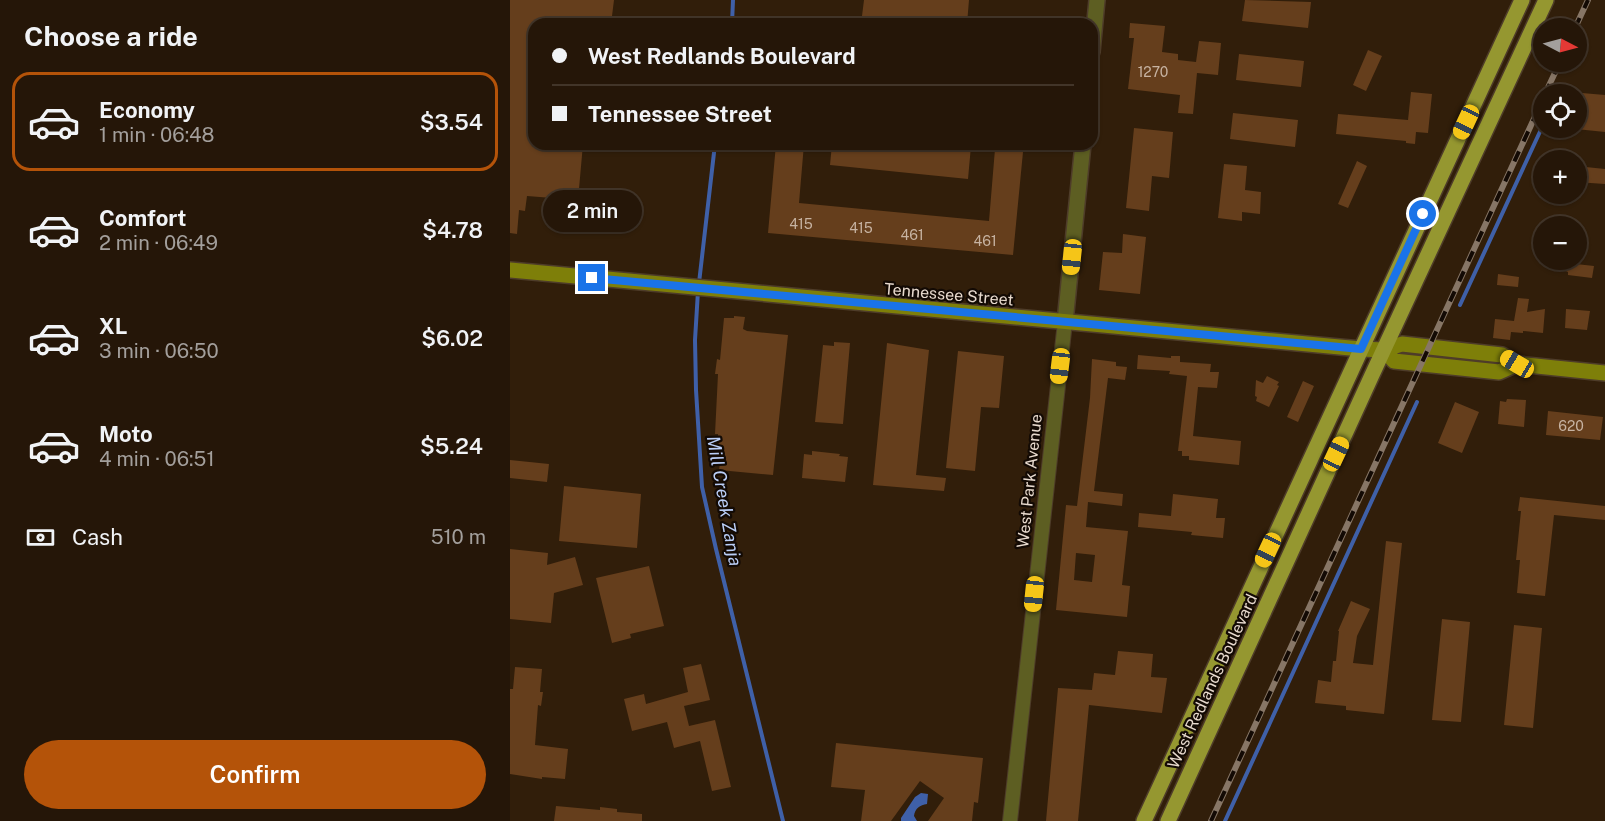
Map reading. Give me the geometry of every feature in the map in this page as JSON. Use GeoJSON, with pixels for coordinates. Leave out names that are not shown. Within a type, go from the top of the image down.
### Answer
{"type":"FeatureCollection","features":[{"type":"Feature","properties":{"kind":"main road","name":"West Redlands Boulevard"},"geometry":{"type":"LineString","coordinates":[[1144,821],[1522,0]]}},
{"type":"Feature","properties":{"kind":"main road","name":"West Redlands Boulevard"},"geometry":{"type":"LineString","coordinates":[[1168,821],[1546,0]]}},
{"type":"Feature","properties":{"kind":"main road","name":"Tennessee Street"},"geometry":{"type":"LineString","coordinates":[[510,270],[1384,350],[1394,361],[1421,365],[1499,372],[1517,364],[1605,373]]}},
{"type":"Feature","properties":{"kind":"street"},"geometry":{"type":"LineString","coordinates":[[1095,18],[1097,0]]}},
{"type":"Feature","properties":{"kind":"street","name":"West Park Avenue"},"geometry":{"type":"LineString","coordinates":[[1010,821],[1082,150]]}},
{"type":"Feature","properties":{"kind":"water"},"geometry":{"type":"Polygon","coordinates":[[[921,793],[928,794],[927,804],[915,811],[914,816],[917,821],[901,821],[915,797],[921,793]]]}},
{"type":"Feature","properties":{"kind":"building"},"geometry":{"type":"Polygon","coordinates":[[[510,0],[614,0],[612,18],[528,18],[528,150],[582,150],[578,200],[527,196],[525,211],[519,210],[517,234],[510,233],[510,0]]]}},
{"type":"Feature","properties":{"kind":"building"},"geometry":{"type":"Polygon","coordinates":[[[864,0],[969,0],[968,18],[862,18],[864,0]]]}},
{"type":"Feature","properties":{"kind":"building"},"geometry":{"type":"Polygon","coordinates":[[[1245,0],[1311,2],[1308,28],[1242,21],[1245,0]]]}},
{"type":"Feature","properties":{"kind":"building"},"geometry":{"type":"Polygon","coordinates":[[[1130,23],[1165,26],[1162,52],[1178,54],[1178,60],[1196,62],[1199,41],[1221,43],[1218,75],[1197,73],[1193,114],[1178,113],[1180,95],[1128,89],[1134,38],[1129,38],[1130,23]]]}},
{"type":"Feature","properties":{"kind":"building"},"geometry":{"type":"Polygon","coordinates":[[[1368,50],[1382,56],[1366,91],[1353,85],[1368,50]]]}},
{"type":"Feature","properties":{"kind":"building"},"geometry":{"type":"Polygon","coordinates":[[[1239,54],[1304,61],[1301,87],[1236,80],[1239,54]]]}},
{"type":"Feature","properties":{"kind":"building"},"geometry":{"type":"Polygon","coordinates":[[[1411,92],[1432,94],[1428,133],[1416,132],[1415,144],[1406,143],[1406,141],[1336,134],[1338,114],[1408,120],[1411,92]]]}},
{"type":"Feature","properties":{"kind":"building"},"geometry":{"type":"Polygon","coordinates":[[[1587,93],[1605,95],[1605,132],[1587,130],[1587,93]]]}},
{"type":"Feature","properties":{"kind":"building"},"geometry":{"type":"Polygon","coordinates":[[[1233,113],[1298,120],[1295,147],[1230,139],[1233,113]]]}},
{"type":"Feature","properties":{"kind":"building"},"geometry":{"type":"Polygon","coordinates":[[[1134,128],[1173,132],[1169,178],[1152,176],[1149,211],[1126,208],[1134,128]]]}},
{"type":"Feature","properties":{"kind":"building"},"geometry":{"type":"Polygon","coordinates":[[[775,150],[803,150],[799,203],[989,221],[995,150],[1023,152],[1013,255],[768,233],[775,150]]]}},
{"type":"Feature","properties":{"kind":"building"},"geometry":{"type":"Polygon","coordinates":[[[831,150],[971,150],[968,179],[830,165],[831,150]]]}},
{"type":"Feature","properties":{"kind":"building"},"geometry":{"type":"Polygon","coordinates":[[[1357,161],[1367,166],[1348,208],[1338,204],[1357,161]]]}},
{"type":"Feature","properties":{"kind":"building"},"geometry":{"type":"Polygon","coordinates":[[[1224,164],[1247,166],[1245,190],[1261,192],[1260,214],[1242,212],[1242,221],[1218,218],[1224,164]]]}},
{"type":"Feature","properties":{"kind":"building"},"geometry":{"type":"Polygon","coordinates":[[[1587,167],[1605,169],[1605,184],[1587,183],[1587,167]]]}},
{"type":"Feature","properties":{"kind":"building"},"geometry":{"type":"Polygon","coordinates":[[[1123,234],[1146,237],[1140,294],[1099,290],[1103,252],[1122,253],[1123,234]]]}},
{"type":"Feature","properties":{"kind":"building"},"geometry":{"type":"Polygon","coordinates":[[[1587,265],[1594,266],[1592,278],[1568,275],[1568,272],[1563,270],[1587,270],[1587,265]]]}},
{"type":"Feature","properties":{"kind":"building"},"geometry":{"type":"Polygon","coordinates":[[[1498,274],[1519,277],[1518,287],[1497,285],[1498,274]]]}},
{"type":"Feature","properties":{"kind":"building"},"geometry":{"type":"Polygon","coordinates":[[[1518,298],[1529,299],[1527,312],[1545,309],[1543,333],[1511,332],[1510,340],[1493,338],[1495,319],[1514,321],[1518,298]]]}},
{"type":"Feature","properties":{"kind":"building"},"geometry":{"type":"Polygon","coordinates":[[[1566,309],[1590,311],[1587,330],[1565,328],[1566,309]]]}},
{"type":"Feature","properties":{"kind":"building"},"geometry":{"type":"Polygon","coordinates":[[[734,316],[745,317],[743,329],[747,331],[788,335],[773,475],[719,470],[722,448],[719,448],[718,434],[715,434],[718,374],[715,374],[717,359],[720,360],[724,318],[734,318],[734,316]]]}},
{"type":"Feature","properties":{"kind":"building"},"geometry":{"type":"Polygon","coordinates":[[[834,342],[850,343],[843,424],[815,422],[823,345],[834,346],[834,342]]]}},
{"type":"Feature","properties":{"kind":"building"},"geometry":{"type":"Polygon","coordinates":[[[887,343],[929,350],[916,475],[946,478],[944,491],[873,485],[887,343]]]}},
{"type":"Feature","properties":{"kind":"building"},"geometry":{"type":"Polygon","coordinates":[[[958,351],[1004,356],[999,408],[981,407],[975,471],[946,468],[958,351]]]}},
{"type":"Feature","properties":{"kind":"building"},"geometry":{"type":"Polygon","coordinates":[[[1138,355],[1171,358],[1171,356],[1180,356],[1180,362],[1211,364],[1210,372],[1219,372],[1217,388],[1198,387],[1193,436],[1241,441],[1239,465],[1189,460],[1189,456],[1182,456],[1182,451],[1178,451],[1187,376],[1169,374],[1170,371],[1137,369],[1138,355]]]}},
{"type":"Feature","properties":{"kind":"building"},"geometry":{"type":"Polygon","coordinates":[[[1092,359],[1116,362],[1116,366],[1127,367],[1125,380],[1108,378],[1094,491],[1123,494],[1122,506],[1088,502],[1086,527],[1128,531],[1122,585],[1130,586],[1127,617],[1056,610],[1066,505],[1077,506],[1090,398],[1092,359]],[[1076,553],[1074,580],[1092,582],[1095,555],[1076,553]]]}},
{"type":"Feature","properties":{"kind":"building"},"geometry":{"type":"Polygon","coordinates":[[[1267,376],[1279,382],[1269,407],[1256,401],[1255,396],[1256,380],[1263,383],[1267,376]]]}},
{"type":"Feature","properties":{"kind":"building"},"geometry":{"type":"Polygon","coordinates":[[[1303,381],[1314,386],[1298,422],[1287,417],[1303,381]]]}},
{"type":"Feature","properties":{"kind":"building"},"geometry":{"type":"Polygon","coordinates":[[[1507,399],[1526,400],[1524,427],[1498,424],[1500,401],[1506,402],[1507,399]]]}},
{"type":"Feature","properties":{"kind":"building"},"geometry":{"type":"Polygon","coordinates":[[[1455,402],[1479,412],[1462,453],[1438,443],[1455,402]]]}},
{"type":"Feature","properties":{"kind":"building"},"geometry":{"type":"Polygon","coordinates":[[[1548,411],[1603,417],[1600,440],[1546,435],[1548,411]]]}},
{"type":"Feature","properties":{"kind":"building"},"geometry":{"type":"Polygon","coordinates":[[[812,451],[848,457],[845,482],[802,478],[804,454],[812,455],[812,451]]]}},
{"type":"Feature","properties":{"kind":"building"},"geometry":{"type":"Polygon","coordinates":[[[510,460],[549,464],[547,482],[510,478],[510,460]]]}},
{"type":"Feature","properties":{"kind":"building"},"geometry":{"type":"Polygon","coordinates":[[[564,486],[641,494],[637,548],[559,541],[564,486]]]}},
{"type":"Feature","properties":{"kind":"building"},"geometry":{"type":"Polygon","coordinates":[[[1173,494],[1218,499],[1216,518],[1225,518],[1223,538],[1191,535],[1192,532],[1138,527],[1139,513],[1171,516],[1173,494]]]}},
{"type":"Feature","properties":{"kind":"building"},"geometry":{"type":"Polygon","coordinates":[[[1520,497],[1605,506],[1605,520],[1554,515],[1545,596],[1517,593],[1520,560],[1516,560],[1521,511],[1518,511],[1520,497]]]}},
{"type":"Feature","properties":{"kind":"building"},"geometry":{"type":"Polygon","coordinates":[[[1386,541],[1402,543],[1384,714],[1346,710],[1346,706],[1315,703],[1318,680],[1331,682],[1333,661],[1336,661],[1338,631],[1351,601],[1370,609],[1357,636],[1353,663],[1373,665],[1386,541]]]}},
{"type":"Feature","properties":{"kind":"building"},"geometry":{"type":"Polygon","coordinates":[[[510,549],[548,553],[547,565],[575,557],[583,585],[554,593],[551,623],[510,619],[510,549]]]}},
{"type":"Feature","properties":{"kind":"building"},"geometry":{"type":"Polygon","coordinates":[[[649,566],[664,626],[630,634],[631,638],[612,643],[596,578],[649,566]]]}},
{"type":"Feature","properties":{"kind":"building"},"geometry":{"type":"Polygon","coordinates":[[[1442,619],[1470,622],[1461,722],[1432,720],[1442,619]]]}},
{"type":"Feature","properties":{"kind":"building"},"geometry":{"type":"Polygon","coordinates":[[[1514,625],[1542,628],[1533,728],[1504,725],[1514,625]]]}},
{"type":"Feature","properties":{"kind":"building"},"geometry":{"type":"Polygon","coordinates":[[[1118,651],[1153,654],[1151,677],[1167,678],[1162,713],[1089,705],[1078,821],[1046,821],[1058,688],[1092,690],[1094,673],[1115,675],[1118,651]]]}},
{"type":"Feature","properties":{"kind":"building"},"geometry":{"type":"Polygon","coordinates":[[[701,664],[710,700],[684,706],[689,726],[715,720],[731,787],[712,791],[700,741],[674,748],[667,722],[632,731],[624,699],[644,694],[646,704],[688,692],[683,668],[701,664]]]}},
{"type":"Feature","properties":{"kind":"building"},"geometry":{"type":"Polygon","coordinates":[[[515,667],[542,669],[540,692],[543,692],[541,706],[538,705],[535,745],[568,749],[565,779],[542,777],[542,779],[510,774],[510,689],[513,689],[515,667]]]}},
{"type":"Feature","properties":{"kind":"building"},"geometry":{"type":"Polygon","coordinates":[[[836,743],[983,758],[978,803],[974,802],[972,821],[928,821],[944,798],[920,781],[891,821],[861,821],[865,790],[831,787],[836,743]]]}},
{"type":"Feature","properties":{"kind":"building"},"geometry":{"type":"Polygon","coordinates":[[[556,806],[600,810],[600,807],[617,809],[617,812],[642,814],[642,821],[554,821],[556,806]]]}},
{"type":"Feature","properties":{"kind":"waterway","name":"Mill Creek Zanja"},"geometry":{"type":"LineString","coordinates":[[732,18],[733,0]]}},
{"type":"Feature","properties":{"kind":"waterway"},"geometry":{"type":"LineString","coordinates":[[1460,305],[1537,138]]}},
{"type":"Feature","properties":{"kind":"waterway","name":"Mill Creek Zanja"},"geometry":{"type":"LineString","coordinates":[[699,283],[714,150]]}},
{"type":"Feature","properties":{"kind":"waterway","name":"Mill Creek Zanja"},"geometry":{"type":"LineString","coordinates":[[698,291],[695,340],[696,390],[702,487],[783,821]]}},
{"type":"Feature","properties":{"kind":"waterway"},"geometry":{"type":"LineString","coordinates":[[1225,821],[1417,402]]}},
{"type":"Feature","properties":{"kind":"railway"},"geometry":{"type":"LineString","coordinates":[[1580,18],[1588,0]]}},
{"type":"Feature","properties":{"kind":"railway"},"geometry":{"type":"LineString","coordinates":[[1550,84],[1555,72]]}},
{"type":"Feature","properties":{"kind":"railway"},"geometry":{"type":"LineString","coordinates":[[1211,821],[1533,121]]}},
{"type":"Feature","properties":{"kind":"route"},"geometry":{"type":"LineString","coordinates":[[592,278],[1361,349],[1423,214]]}}]}
